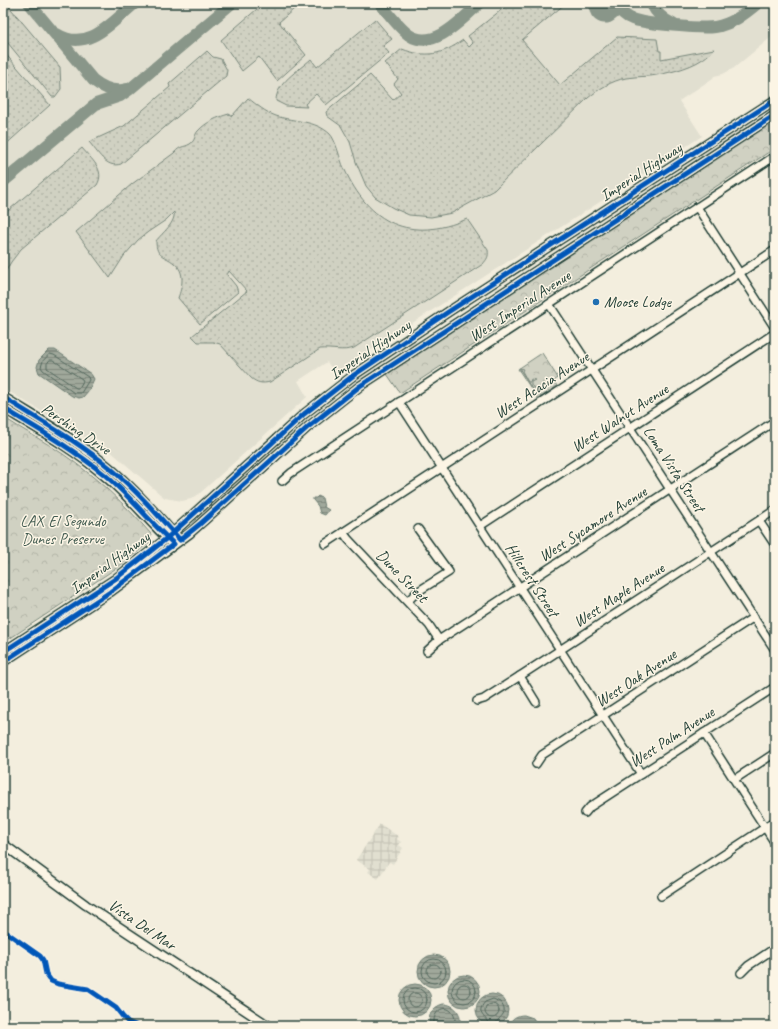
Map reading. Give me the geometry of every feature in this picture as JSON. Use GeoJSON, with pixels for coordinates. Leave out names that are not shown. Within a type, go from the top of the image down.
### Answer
{"type":"FeatureCollection","features":[{"type":"Feature","properties":{"kind":"main road","name":"Imperial Highway"},"geometry":{"type":"LineString","coordinates":[[3,652],[115,579],[170,535],[304,414],[354,375],[775,100]]}},
{"type":"Feature","properties":{"kind":"main road","name":"Imperial Highway"},"geometry":{"type":"LineString","coordinates":[[3,662],[105,596],[177,542],[200,524],[330,408],[382,370],[775,115]]}},
{"type":"Feature","properties":{"kind":"main road"},"geometry":{"type":"LineString","coordinates":[[382,370],[380,361],[398,349],[400,344]]}},
{"type":"Feature","properties":{"kind":"main road","name":"Pershing Drive"},"geometry":{"type":"LineString","coordinates":[[3,398],[71,439],[110,469],[135,491],[170,535]]}},
{"type":"Feature","properties":{"kind":"main road","name":"Pershing Drive"},"geometry":{"type":"LineString","coordinates":[[3,408],[66,446],[92,466],[129,497],[177,542]]}},
{"type":"Feature","properties":{"kind":"main road","name":"Vista Del Mar"},"geometry":{"type":"LineString","coordinates":[[3,844],[86,904],[269,1026]]}},
{"type":"Feature","properties":{"kind":"street","name":"West Imperial Avenue"},"geometry":{"type":"LineString","coordinates":[[282,481],[291,473],[775,156]]}},
{"type":"Feature","properties":{"kind":"street"},"geometry":{"type":"LineString","coordinates":[[697,207],[775,328]]}},
{"type":"Feature","properties":{"kind":"street","name":"West Acacia Avenue"},"geometry":{"type":"LineString","coordinates":[[325,544],[775,250]]}},
{"type":"Feature","properties":{"kind":"street","name":"Loma Vista Street"},"geometry":{"type":"LineString","coordinates":[[549,304],[775,650]]}},
{"type":"Feature","properties":{"kind":"street","name":"West Walnut Avenue"},"geometry":{"type":"LineString","coordinates":[[480,526],[775,334]]}},
{"type":"Feature","properties":{"kind":"street","name":"Hillcrest Street"},"geometry":{"type":"LineString","coordinates":[[399,402],[641,774]]}},
{"type":"Feature","properties":{"kind":"street","name":"West Sycamore Avenue"},"geometry":{"type":"LineString","coordinates":[[427,651],[439,640],[775,421]]}},
{"type":"Feature","properties":{"kind":"street","name":"West Maple Avenue"},"geometry":{"type":"LineString","coordinates":[[477,701],[484,699],[561,650],[775,510]]}},
{"type":"Feature","properties":{"kind":"street"},"geometry":{"type":"LineString","coordinates":[[759,521],[775,545]]}},
{"type":"Feature","properties":{"kind":"street"},"geometry":{"type":"LineString","coordinates":[[408,601],[417,592],[449,572],[418,529]]}},
{"type":"Feature","properties":{"kind":"street","name":"Dune Street"},"geometry":{"type":"LineString","coordinates":[[343,532],[408,601],[429,625],[439,640]]}},
{"type":"Feature","properties":{"kind":"street","name":"West Oak Avenue"},"geometry":{"type":"LineString","coordinates":[[536,764],[542,755],[754,617]]}},
{"type":"Feature","properties":{"kind":"street"},"geometry":{"type":"LineString","coordinates":[[520,676],[536,702]]}},
{"type":"Feature","properties":{"kind":"street","name":"West Palm Avenue"},"geometry":{"type":"LineString","coordinates":[[585,813],[590,807],[775,687]]}},
{"type":"Feature","properties":{"kind":"street"},"geometry":{"type":"LineString","coordinates":[[704,733],[775,843]]}},
{"type":"Feature","properties":{"kind":"street"},"geometry":{"type":"LineString","coordinates":[[735,779],[775,753]]}},
{"type":"Feature","properties":{"kind":"street"},"geometry":{"type":"LineString","coordinates":[[661,896],[775,821]]}},
{"type":"Feature","properties":{"kind":"street"},"geometry":{"type":"LineString","coordinates":[[742,973],[748,966],[775,948]]}},
{"type":"Feature","properties":{"kind":"shaded area"},"geometry":{"type":"Polygon","coordinates":[[[3,3],[775,3],[775,34],[734,68],[723,74],[714,76],[679,101],[702,136],[335,373],[327,362],[298,381],[307,397],[199,494],[191,499],[182,501],[165,498],[94,437],[91,441],[3,388],[3,3]]]}},
{"type":"Feature","properties":{"kind":"shaded area"},"geometry":{"type":"Polygon","coordinates":[[[380,824],[399,837],[397,839],[401,842],[399,845],[403,848],[393,864],[389,862],[378,879],[368,872],[370,869],[356,860],[380,824]]]}},
{"type":"Feature","properties":{"kind":"green space"},"geometry":{"type":"Polygon","coordinates":[[[3,3],[6,3],[60,67],[61,89],[55,97],[52,97],[3,37],[3,3]]]}},
{"type":"Feature","properties":{"kind":"green space"},"geometry":{"type":"Polygon","coordinates":[[[264,3],[301,3],[279,22],[306,55],[277,81],[259,57],[242,71],[221,40],[264,3]]]}},
{"type":"Feature","properties":{"kind":"green space"},"geometry":{"type":"Polygon","coordinates":[[[510,3],[566,3],[522,40],[560,85],[617,37],[657,39],[659,51],[661,51],[661,59],[714,49],[703,59],[683,68],[658,75],[626,78],[610,83],[588,98],[494,190],[452,213],[431,217],[409,215],[393,208],[375,197],[366,186],[350,142],[341,126],[327,116],[326,112],[370,75],[393,100],[401,93],[394,84],[398,79],[385,63],[402,49],[419,54],[434,54],[448,49],[463,40],[469,47],[473,43],[468,36],[510,3]]]}},
{"type":"Feature","properties":{"kind":"green space"},"geometry":{"type":"Polygon","coordinates":[[[375,19],[392,39],[383,46],[389,53],[326,105],[316,94],[305,104],[307,107],[286,106],[276,101],[280,89],[294,73],[311,59],[317,67],[375,19]]]}},
{"type":"Feature","properties":{"kind":"green space"},"geometry":{"type":"Polygon","coordinates":[[[3,51],[50,105],[3,147],[3,51]]]}},
{"type":"Feature","properties":{"kind":"green space"},"geometry":{"type":"Polygon","coordinates":[[[207,51],[213,57],[221,59],[227,70],[226,76],[121,164],[111,164],[103,159],[89,142],[124,126],[170,87],[169,84],[207,51]]]}},
{"type":"Feature","properties":{"kind":"green space"},"geometry":{"type":"Polygon","coordinates":[[[248,98],[261,108],[276,116],[318,126],[330,134],[344,168],[354,187],[366,203],[379,215],[394,224],[410,228],[427,229],[446,226],[467,219],[488,250],[486,261],[354,348],[346,350],[320,349],[270,382],[260,383],[253,380],[220,344],[213,342],[198,342],[192,336],[247,291],[229,271],[227,275],[236,286],[238,292],[200,324],[178,298],[182,284],[182,275],[178,267],[171,260],[159,253],[156,246],[156,241],[171,224],[174,212],[166,220],[138,240],[124,256],[110,278],[76,232],[132,184],[178,149],[192,142],[201,128],[212,120],[229,114],[232,116],[248,98]]]}},
{"type":"Feature","properties":{"kind":"green space"},"geometry":{"type":"Polygon","coordinates":[[[775,120],[775,148],[400,393],[387,374],[390,370],[775,120]]]}},
{"type":"Feature","properties":{"kind":"green space"},"geometry":{"type":"Polygon","coordinates":[[[82,148],[99,170],[100,174],[97,185],[21,249],[3,276],[3,215],[82,148]]]}},
{"type":"Feature","properties":{"kind":"green space"},"geometry":{"type":"Polygon","coordinates":[[[542,353],[558,378],[554,381],[557,386],[538,399],[518,369],[542,353]]]}},
{"type":"Feature","properties":{"kind":"green space"},"geometry":{"type":"Polygon","coordinates":[[[519,368],[523,369],[522,371],[528,382],[530,382],[531,379],[535,380],[531,382],[531,385],[538,390],[541,397],[538,399],[519,368]]]}},
{"type":"Feature","properties":{"kind":"green space","name":"LAX El Segundo Dunes Preserve"},"geometry":{"type":"Polygon","coordinates":[[[3,417],[56,449],[87,472],[120,501],[151,534],[150,542],[118,567],[3,643],[3,417]]]}},
{"type":"Feature","properties":{"kind":"water"},"geometry":{"type":"Polygon","coordinates":[[[49,350],[55,350],[91,374],[94,379],[89,390],[83,397],[79,398],[72,396],[39,373],[37,367],[39,360],[49,350]]]}},
{"type":"Feature","properties":{"kind":"water"},"geometry":{"type":"Polygon","coordinates":[[[318,496],[322,498],[324,507],[329,510],[325,515],[320,513],[318,506],[313,500],[313,498],[318,496]]]}},
{"type":"Feature","properties":{"kind":"water"},"geometry":{"type":"Polygon","coordinates":[[[434,955],[445,960],[450,971],[445,982],[434,987],[423,982],[418,971],[423,960],[434,955]]]}},
{"type":"Feature","properties":{"kind":"water"},"geometry":{"type":"Polygon","coordinates":[[[464,975],[475,980],[480,991],[475,1002],[464,1007],[453,1002],[448,991],[453,980],[464,975]]]}},
{"type":"Feature","properties":{"kind":"water"},"geometry":{"type":"Polygon","coordinates":[[[415,984],[426,989],[431,1000],[426,1011],[415,1016],[404,1011],[399,1000],[404,989],[415,984]]]}},
{"type":"Feature","properties":{"kind":"water"},"geometry":{"type":"Polygon","coordinates":[[[492,994],[503,999],[508,1010],[503,1021],[492,1026],[481,1021],[476,1010],[481,999],[492,994]]]}},
{"type":"Feature","properties":{"kind":"water"},"geometry":{"type":"Polygon","coordinates":[[[447,1004],[457,1010],[460,1018],[459,1026],[430,1026],[429,1019],[431,1012],[439,1005],[447,1004]]]}},
{"type":"Feature","properties":{"kind":"water"},"geometry":{"type":"Polygon","coordinates":[[[524,1015],[533,1018],[538,1026],[508,1026],[514,1018],[524,1015]]]}},
{"type":"Feature","properties":{"kind":"taxiway"},"geometry":{"type":"LineString","coordinates":[[29,3],[93,80],[109,89],[127,89]]}},
{"type":"Feature","properties":{"kind":"taxiway"},"geometry":{"type":"LineString","coordinates":[[57,34],[68,39],[79,40],[89,38],[99,33],[135,3]]}},
{"type":"Feature","properties":{"kind":"taxiway"},"geometry":{"type":"LineString","coordinates":[[3,182],[96,104],[120,96],[130,89],[232,3]]}},
{"type":"Feature","properties":{"kind":"taxiway"},"geometry":{"type":"LineString","coordinates":[[380,3],[405,32],[419,39],[428,39],[448,31],[480,3]]}},
{"type":"Feature","properties":{"kind":"taxiway"},"geometry":{"type":"LineString","coordinates":[[614,3],[627,16],[638,21],[673,26],[698,27],[721,26],[743,15],[758,3]]}},
{"type":"Feature","properties":{"kind":"taxiway"},"geometry":{"type":"LineString","coordinates":[[651,3],[660,16],[673,24]]}},
{"type":"Feature","properties":{"kind":"runway"},"geometry":{"type":"LineString","coordinates":[[605,8],[611,3]]}},
{"type":"Feature","properties":{"kind":"cycle path"},"geometry":{"type":"LineString","coordinates":[[3,652],[115,579],[138,561],[167,538],[304,414],[354,375],[448,312],[775,100]]}},
{"type":"Feature","properties":{"kind":"cycle path"},"geometry":{"type":"LineString","coordinates":[[3,397],[71,440],[110,468],[137,493],[180,540],[200,524],[308,427],[360,386],[775,115]]}},
{"type":"Feature","properties":{"kind":"cycle path"},"geometry":{"type":"LineString","coordinates":[[3,408],[68,448],[105,475],[174,544],[110,592],[3,662]]}},
{"type":"Feature","properties":{"kind":"cycle path"},"geometry":{"type":"LineString","coordinates":[[3,930],[40,956],[43,960],[46,974],[51,981],[58,984],[88,989],[116,1008],[128,1022],[138,1026]]}},
{"type":"Feature","properties":{"kind":"place","name":"Moose Lodge"},"geometry":{"type":"Point","coordinates":[596,302]}}]}
